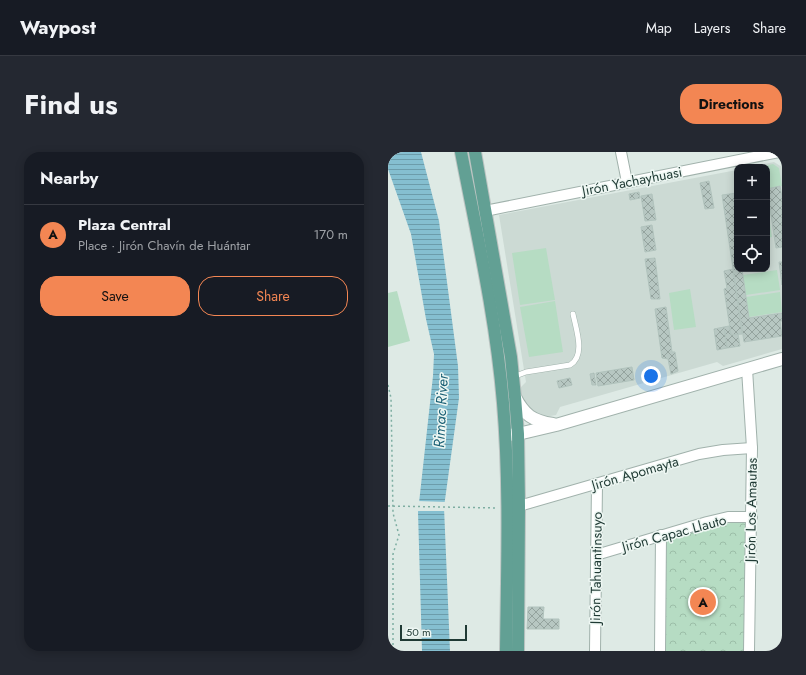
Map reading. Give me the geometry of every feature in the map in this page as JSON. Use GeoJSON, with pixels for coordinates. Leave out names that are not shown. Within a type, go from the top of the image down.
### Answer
{"type":"FeatureCollection","features":[{"type":"Feature","properties":{"kind":"main road"},"geometry":{"type":"LineString","coordinates":[[461,152],[496,342],[500,374],[505,435],[507,509],[506,651]]}},
{"type":"Feature","properties":{"kind":"main road"},"geometry":{"type":"LineString","coordinates":[[475,152],[513,377],[515,397],[518,434],[519,506],[518,651]]}},
{"type":"Feature","properties":{"kind":"street"},"geometry":{"type":"LineString","coordinates":[[621,152],[628,182]]}},
{"type":"Feature","properties":{"kind":"street","name":"Jirón Yachayhuasi"},"geometry":{"type":"LineString","coordinates":[[485,211],[779,152]]}},
{"type":"Feature","properties":{"kind":"street"},"geometry":{"type":"LineString","coordinates":[[505,435],[518,434],[556,425],[782,359]]}},
{"type":"Feature","properties":{"kind":"street","name":"Jirón Los Amautas"},"geometry":{"type":"LineString","coordinates":[[747,370],[752,448],[749,651]]}},
{"type":"Feature","properties":{"kind":"street"},"geometry":{"type":"LineString","coordinates":[[515,397],[521,409],[529,415],[537,420],[556,425]]}},
{"type":"Feature","properties":{"kind":"street","name":"Jirón Apomayta"},"geometry":{"type":"LineString","coordinates":[[519,506],[699,454],[723,450],[752,448]]}},
{"type":"Feature","properties":{"kind":"street","name":"Jirón Tahuantinsuyo"},"geometry":{"type":"LineString","coordinates":[[595,651],[597,484]]}},
{"type":"Feature","properties":{"kind":"street","name":"Jirón Capac Llauto"},"geometry":{"type":"LineString","coordinates":[[596,555],[661,535],[728,517],[752,517]]}},
{"type":"Feature","properties":{"kind":"street"},"geometry":{"type":"LineString","coordinates":[[660,651],[661,535]]}},
{"type":"Feature","properties":{"kind":"lane"},"geometry":{"type":"LineString","coordinates":[[513,377],[526,372],[570,365],[574,362],[577,358],[579,347],[573,314]]}},
{"type":"Feature","properties":{"kind":"path"},"geometry":{"type":"LineString","coordinates":[[388,385],[391,398],[393,513],[399,534],[393,554],[393,651]]}},
{"type":"Feature","properties":{"kind":"path"},"geometry":{"type":"LineString","coordinates":[[388,506],[500,508]]}},
{"type":"Feature","properties":{"kind":"shaded area"},"geometry":{"type":"Polygon","coordinates":[[[774,162],[782,167],[782,349],[723,366],[717,362],[560,407],[556,415],[537,415],[524,404],[519,389],[526,382],[499,215],[734,171],[734,272],[770,272],[770,164],[764,164],[774,162]]]}},
{"type":"Feature","properties":{"kind":"green space"},"geometry":{"type":"Polygon","coordinates":[[[773,164],[779,168],[782,186],[770,188],[770,165],[773,164]]]}},
{"type":"Feature","properties":{"kind":"green space"},"geometry":{"type":"Polygon","coordinates":[[[770,224],[772,237],[770,237],[770,224]]]}},
{"type":"Feature","properties":{"kind":"green space"},"geometry":{"type":"Polygon","coordinates":[[[546,248],[555,300],[520,305],[512,253],[546,248]]]}},
{"type":"Feature","properties":{"kind":"green space"},"geometry":{"type":"Polygon","coordinates":[[[777,270],[780,290],[746,295],[743,275],[777,270]]]}},
{"type":"Feature","properties":{"kind":"green space"},"geometry":{"type":"Polygon","coordinates":[[[690,289],[696,327],[674,330],[669,293],[690,289]]]}},
{"type":"Feature","properties":{"kind":"green space"},"geometry":{"type":"Polygon","coordinates":[[[397,291],[410,341],[388,347],[388,293],[397,291]]]}},
{"type":"Feature","properties":{"kind":"green space"},"geometry":{"type":"Polygon","coordinates":[[[780,292],[782,312],[749,317],[746,297],[780,292]]]}},
{"type":"Feature","properties":{"kind":"green space"},"geometry":{"type":"Polygon","coordinates":[[[555,301],[563,352],[529,357],[520,307],[555,301]]]}},
{"type":"Feature","properties":{"kind":"green space"},"geometry":{"type":"Polygon","coordinates":[[[742,521],[746,524],[745,651],[666,651],[666,543],[671,538],[742,521]]]}},
{"type":"Feature","properties":{"kind":"water","name":"Rimac River"},"geometry":{"type":"Polygon","coordinates":[[[388,152],[421,152],[439,221],[458,366],[459,398],[444,507],[450,651],[422,651],[418,512],[433,376],[434,354],[426,319],[411,234],[388,169],[388,152]]]}},
{"type":"Feature","properties":{"kind":"pier"},"geometry":{"type":"Polygon","coordinates":[[[417,501],[447,502],[446,511],[416,511],[417,501]]]}},
{"type":"Feature","properties":{"kind":"building"},"geometry":{"type":"Polygon","coordinates":[[[709,181],[714,208],[705,209],[700,183],[709,181]]]}},
{"type":"Feature","properties":{"kind":"building"},"geometry":{"type":"Polygon","coordinates":[[[780,186],[782,197],[782,247],[776,248],[770,209],[770,188],[780,186]]]}},
{"type":"Feature","properties":{"kind":"building"},"geometry":{"type":"Polygon","coordinates":[[[639,192],[640,198],[630,200],[629,194],[639,192]]]}},
{"type":"Feature","properties":{"kind":"building"},"geometry":{"type":"Polygon","coordinates":[[[734,193],[734,272],[742,272],[749,318],[782,313],[782,321],[780,321],[782,336],[744,342],[722,195],[734,193]]]}},
{"type":"Feature","properties":{"kind":"building"},"geometry":{"type":"Polygon","coordinates":[[[652,194],[656,220],[645,221],[641,196],[652,194]]]}},
{"type":"Feature","properties":{"kind":"building"},"geometry":{"type":"Polygon","coordinates":[[[652,225],[656,250],[645,252],[641,227],[652,225]]]}},
{"type":"Feature","properties":{"kind":"building"},"geometry":{"type":"Polygon","coordinates":[[[655,258],[660,299],[651,299],[645,259],[655,258]]]}},
{"type":"Feature","properties":{"kind":"building"},"geometry":{"type":"Polygon","coordinates":[[[779,262],[782,262],[782,285],[779,262]]]}},
{"type":"Feature","properties":{"kind":"building"},"geometry":{"type":"Polygon","coordinates":[[[733,269],[742,334],[731,335],[724,289],[727,288],[724,271],[733,269]]]}},
{"type":"Feature","properties":{"kind":"building"},"geometry":{"type":"Polygon","coordinates":[[[666,307],[672,352],[675,352],[678,371],[671,374],[668,359],[662,358],[655,309],[666,307]]]}},
{"type":"Feature","properties":{"kind":"building"},"geometry":{"type":"Polygon","coordinates":[[[729,326],[731,335],[738,334],[740,346],[727,348],[724,327],[729,326]]]}},
{"type":"Feature","properties":{"kind":"building"},"geometry":{"type":"Polygon","coordinates":[[[724,327],[727,348],[717,350],[714,329],[724,327]]]}},
{"type":"Feature","properties":{"kind":"building"},"geometry":{"type":"Polygon","coordinates":[[[632,367],[634,380],[598,386],[596,373],[632,367]]]}},
{"type":"Feature","properties":{"kind":"building"},"geometry":{"type":"Polygon","coordinates":[[[594,373],[596,385],[592,385],[590,374],[594,373]]]}},
{"type":"Feature","properties":{"kind":"building"},"geometry":{"type":"Polygon","coordinates":[[[570,378],[572,385],[559,388],[557,381],[570,378]]]}},
{"type":"Feature","properties":{"kind":"building"},"geometry":{"type":"Polygon","coordinates":[[[528,607],[544,607],[543,619],[559,619],[559,629],[527,629],[528,607]]]}},
{"type":"Feature","properties":{"kind":"place","name":"Plaza Central"},"geometry":{"type":"Point","coordinates":[703,602]}}]}
